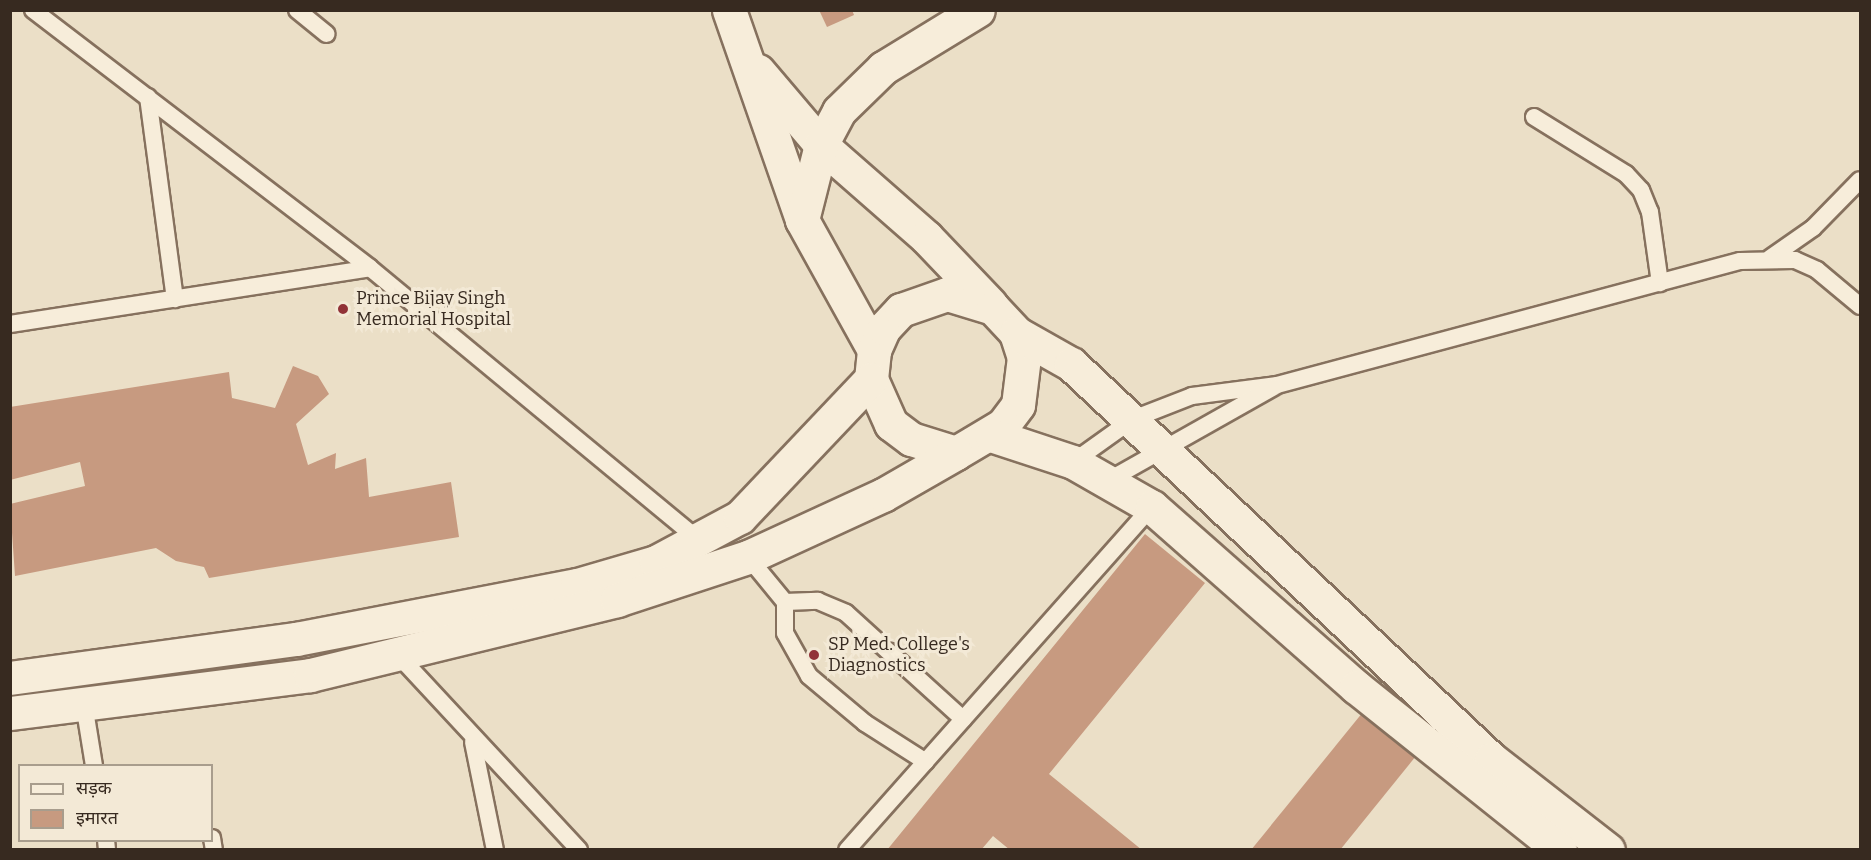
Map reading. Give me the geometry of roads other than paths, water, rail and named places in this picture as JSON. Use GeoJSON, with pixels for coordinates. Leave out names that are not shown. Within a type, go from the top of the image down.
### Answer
{"type":"FeatureCollection","features":[{"type":"Feature","properties":{"kind":"street"},"geometry":{"type":"LineString","coordinates":[[729,10],[802,220],[872,364],[877,403],[891,423],[911,439],[956,453]]}},
{"type":"Feature","properties":{"kind":"street"},"geometry":{"type":"LineString","coordinates":[[802,220],[821,145],[839,111],[883,68],[978,10]]}},
{"type":"Feature","properties":{"kind":"street"},"geometry":{"type":"LineString","coordinates":[[746,56],[821,145],[926,237],[1016,333],[1071,364],[1133,419],[1159,451],[1491,759],[1608,849]]}},
{"type":"Feature","properties":{"kind":"street"},"geometry":{"type":"LineString","coordinates":[[724,555],[740,517],[872,364],[895,316],[923,298],[971,297],[993,308]]}},
{"type":"Feature","properties":{"kind":"street"},"geometry":{"type":"LineString","coordinates":[[10,713],[310,675],[617,600],[724,555],[883,495],[991,435],[1018,405],[1025,381],[1016,333]]}},
{"type":"Feature","properties":{"kind":"street"},"geometry":{"type":"LineString","coordinates":[[991,435],[1073,462],[1109,480],[1152,507],[1356,687],[1560,849]]}},
{"type":"Feature","properties":{"kind":"street"},"geometry":{"type":"LineString","coordinates":[[10,678],[296,639],[724,555]]}},
{"type":"Feature","properties":{"kind":"lane"},"geometry":{"type":"LineString","coordinates":[[33,10],[370,268],[785,602],[818,602],[846,613],[963,719]]}},
{"type":"Feature","properties":{"kind":"lane"},"geometry":{"type":"LineString","coordinates":[[297,10],[327,34]]}},
{"type":"Feature","properties":{"kind":"lane"},"geometry":{"type":"LineString","coordinates":[[148,97],[175,299]]}},
{"type":"Feature","properties":{"kind":"lane"},"geometry":{"type":"LineString","coordinates":[[1534,117],[1626,174],[1641,190],[1650,212],[1660,283]]}},
{"type":"Feature","properties":{"kind":"lane"},"geometry":{"type":"LineString","coordinates":[[1073,462],[1133,419],[1192,396],[1277,385],[1660,283],[1770,258],[1813,228],[1860,180]]}},
{"type":"Feature","properties":{"kind":"lane"},"geometry":{"type":"LineString","coordinates":[[1770,258],[1816,270],[1860,306]]}},
{"type":"Feature","properties":{"kind":"lane"},"geometry":{"type":"LineString","coordinates":[[10,324],[370,268]]}},
{"type":"Feature","properties":{"kind":"lane"},"geometry":{"type":"LineString","coordinates":[[1109,480],[1277,385]]}},
{"type":"Feature","properties":{"kind":"lane"},"geometry":{"type":"LineString","coordinates":[[847,849],[1152,507]]}},
{"type":"Feature","properties":{"kind":"lane"},"geometry":{"type":"LineString","coordinates":[[785,602],[784,633],[809,676],[865,723],[926,762]]}},
{"type":"Feature","properties":{"kind":"lane"},"geometry":{"type":"LineString","coordinates":[[398,655],[473,741],[579,849]]}},
{"type":"Feature","properties":{"kind":"lane"},"geometry":{"type":"LineString","coordinates":[[84,705],[93,764]]}},
{"type":"Feature","properties":{"kind":"lane"},"geometry":{"type":"LineString","coordinates":[[473,741],[495,849]]}},
{"type":"Feature","properties":{"kind":"place","name":"Prince Bijay Singh Memorial Hospital"},"geometry":{"type":"Point","coordinates":[343,309]}},
{"type":"Feature","properties":{"kind":"place","name":"SP Med. College's Diagnostics"},"geometry":{"type":"Point","coordinates":[814,655]}}]}
